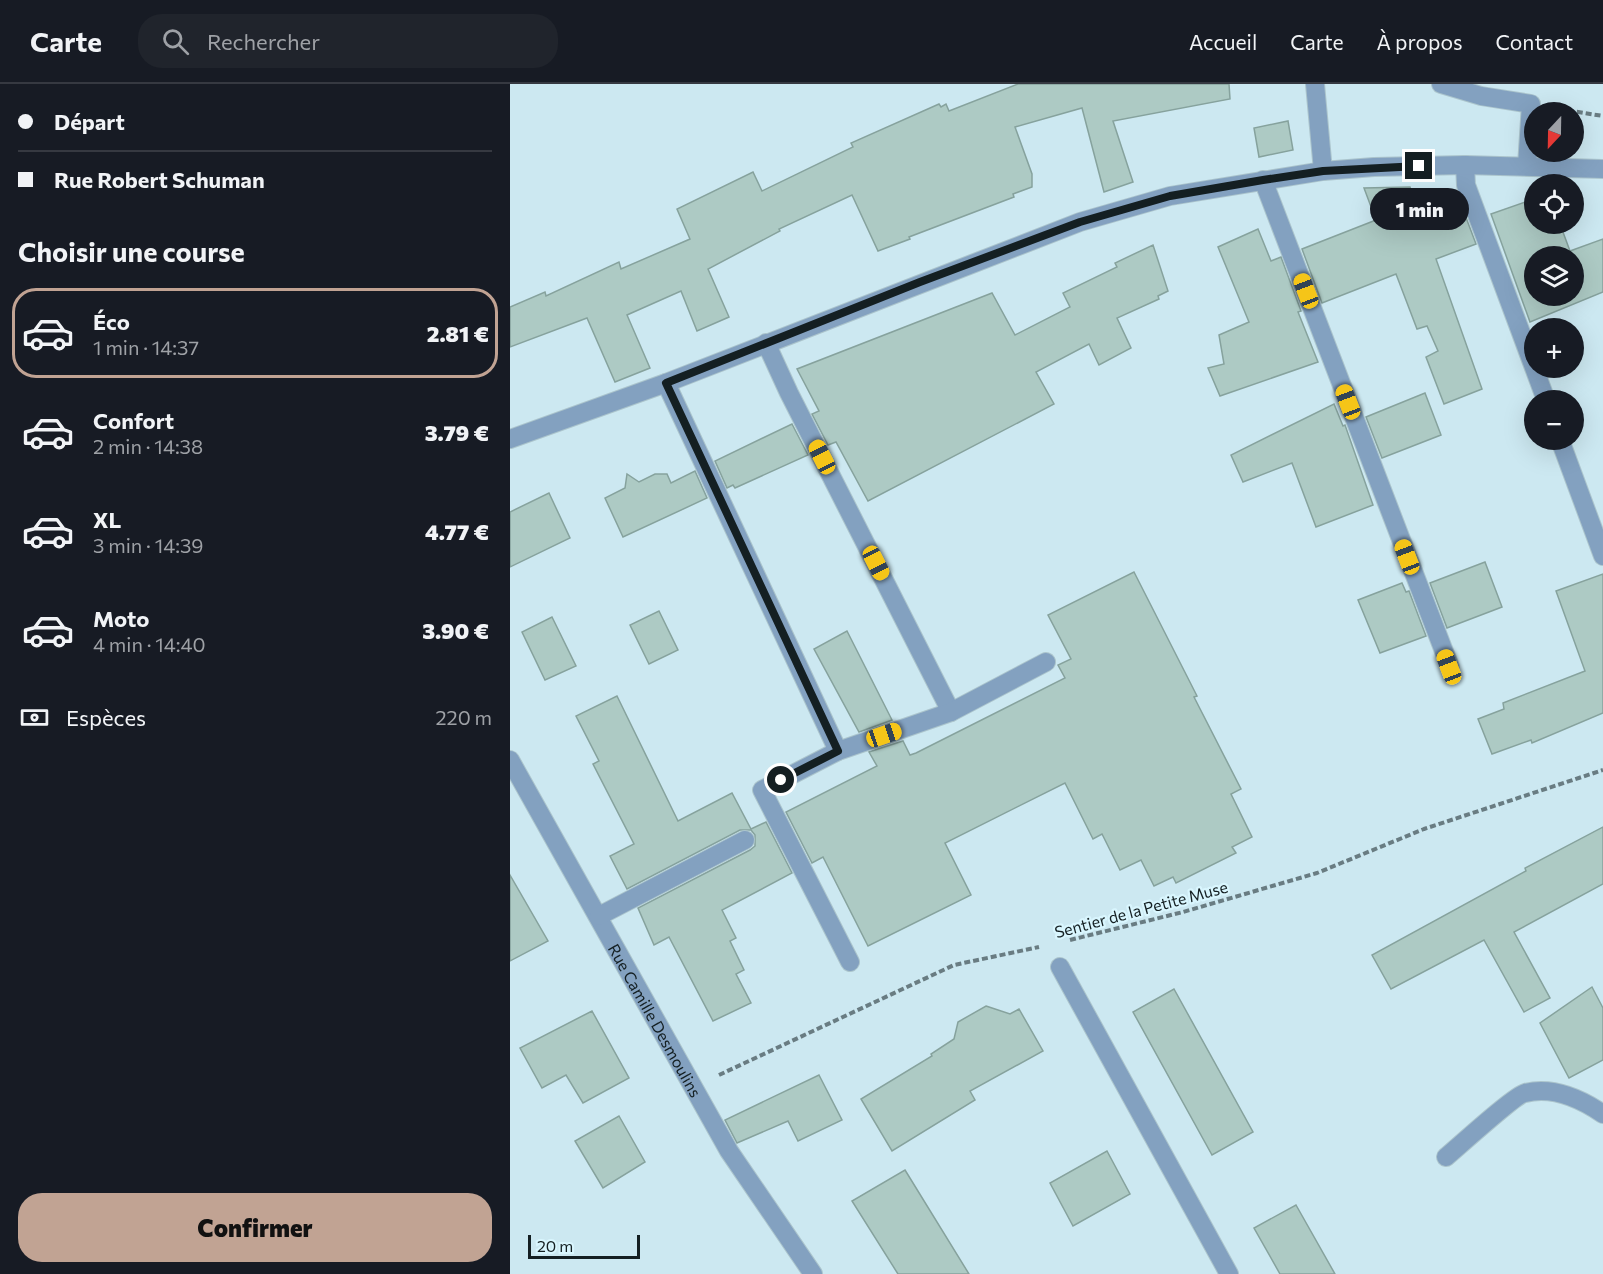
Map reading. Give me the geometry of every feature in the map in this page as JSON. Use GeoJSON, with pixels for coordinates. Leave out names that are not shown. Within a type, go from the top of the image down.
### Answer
{"type":"FeatureCollection","features":[{"type":"Feature","properties":{"kind":"street"},"geometry":{"type":"LineString","coordinates":[[1315,84],[1323,171]]}},
{"type":"Feature","properties":{"kind":"street"},"geometry":{"type":"LineString","coordinates":[[1441,84],[1481,96],[1524,103]]}},
{"type":"Feature","properties":{"kind":"street"},"geometry":{"type":"LineString","coordinates":[[1527,162],[1527,166]]}},
{"type":"Feature","properties":{"kind":"street"},"geometry":{"type":"LineString","coordinates":[[1465,165],[1466,185],[1542,390]]}},
{"type":"Feature","properties":{"kind":"street"},"geometry":{"type":"LineString","coordinates":[[510,439],[666,383],[1080,222],[1170,196],[1323,171],[1374,167],[1465,165],[1603,169]]}},
{"type":"Feature","properties":{"kind":"street"},"geometry":{"type":"LineString","coordinates":[[1263,180],[1449,667]]}},
{"type":"Feature","properties":{"kind":"street"},"geometry":{"type":"LineString","coordinates":[[766,343],[789,393],[951,712]]}},
{"type":"Feature","properties":{"kind":"street"},"geometry":{"type":"LineString","coordinates":[[666,383],[838,751]]}},
{"type":"Feature","properties":{"kind":"street"},"geometry":{"type":"LineString","coordinates":[[1564,450],[1603,556]]}},
{"type":"Feature","properties":{"kind":"street"},"geometry":{"type":"LineString","coordinates":[[850,962],[762,790],[838,751],[951,712],[1046,662]]}},
{"type":"Feature","properties":{"kind":"street","name":"Rue Camille Desmoulins"},"geometry":{"type":"LineString","coordinates":[[510,760],[729,1151],[813,1274]]}},
{"type":"Feature","properties":{"kind":"street"},"geometry":{"type":"LineString","coordinates":[[599,916],[745,840]]}},
{"type":"Feature","properties":{"kind":"street"},"geometry":{"type":"LineString","coordinates":[[1060,967],[1229,1274]]}},
{"type":"Feature","properties":{"kind":"street"},"geometry":{"type":"LineString","coordinates":[[1446,1157],[1523,1093],[1554,1091],[1589,1105],[1603,1114]]}},
{"type":"Feature","properties":{"kind":"path"},"geometry":{"type":"LineString","coordinates":[[1584,113],[1603,116]]}},
{"type":"Feature","properties":{"kind":"path","name":"Sentier de la Petite Muse"},"geometry":{"type":"LineString","coordinates":[[1059,943],[1183,912],[1317,873],[1424,830],[1603,770]]}},
{"type":"Feature","properties":{"kind":"path","name":"Sentier de la Petite Muse"},"geometry":{"type":"LineString","coordinates":[[693,1087],[954,965],[1048,945]]}},
{"type":"Feature","properties":{"kind":"building"},"geometry":{"type":"Polygon","coordinates":[[[1018,84],[1229,84],[1230,99],[1113,121],[1133,182],[1104,192],[1082,108],[1015,127],[1032,174],[1032,187],[1013,194],[1014,197],[878,251],[852,195],[779,229],[780,231],[708,269],[729,317],[697,331],[681,291],[627,315],[650,368],[615,382],[587,318],[510,347],[510,307],[545,292],[546,296],[619,262],[621,269],[690,239],[677,209],[753,172],[762,191],[853,147],[851,143],[939,104],[941,107],[946,104],[949,111],[1018,84]]]}},
{"type":"Feature","properties":{"kind":"building"},"geometry":{"type":"Polygon","coordinates":[[[1288,121],[1293,150],[1259,157],[1254,128],[1288,121]]]}},
{"type":"Feature","properties":{"kind":"building"},"geometry":{"type":"Polygon","coordinates":[[[1410,187],[1422,222],[1462,207],[1476,244],[1436,259],[1482,389],[1444,404],[1426,357],[1438,351],[1427,326],[1417,329],[1396,274],[1322,303],[1302,249],[1376,220],[1364,188],[1410,187]]]}},
{"type":"Feature","properties":{"kind":"building"},"geometry":{"type":"Polygon","coordinates":[[[1524,202],[1524,234],[1564,234],[1568,246],[1524,246],[1524,305],[1491,214],[1524,202]]]}},
{"type":"Feature","properties":{"kind":"building"},"geometry":{"type":"Polygon","coordinates":[[[1258,229],[1271,261],[1281,257],[1301,311],[1298,312],[1318,362],[1220,396],[1208,368],[1224,364],[1219,335],[1249,322],[1218,247],[1258,229]]]}},
{"type":"Feature","properties":{"kind":"building"},"geometry":{"type":"Polygon","coordinates":[[[1603,239],[1603,292],[1584,300],[1584,246],[1603,239]]]}},
{"type":"Feature","properties":{"kind":"building"},"geometry":{"type":"Polygon","coordinates":[[[1153,245],[1168,291],[1158,296],[1159,299],[1117,318],[1131,348],[1099,365],[1089,344],[1036,372],[1054,404],[868,501],[836,442],[828,445],[812,414],[819,411],[797,369],[992,293],[1015,335],[1070,307],[1063,293],[1117,267],[1115,263],[1153,245]]]}},
{"type":"Feature","properties":{"kind":"building"},"geometry":{"type":"Polygon","coordinates":[[[1524,306],[1569,306],[1540,318],[1529,318],[1524,306]]]}},
{"type":"Feature","properties":{"kind":"building"},"geometry":{"type":"Polygon","coordinates":[[[1425,393],[1441,435],[1382,458],[1366,417],[1425,393]]]}},
{"type":"Feature","properties":{"kind":"building"},"geometry":{"type":"Polygon","coordinates":[[[1334,404],[1343,426],[1345,425],[1373,505],[1316,527],[1292,463],[1243,482],[1231,455],[1334,404]]]}},
{"type":"Feature","properties":{"kind":"building"},"geometry":{"type":"Polygon","coordinates":[[[792,424],[808,455],[735,488],[733,485],[727,488],[715,461],[792,424]]]}},
{"type":"Feature","properties":{"kind":"building"},"geometry":{"type":"Polygon","coordinates":[[[695,471],[707,498],[623,537],[605,498],[625,488],[627,474],[639,482],[655,474],[667,474],[671,483],[695,471]]]}},
{"type":"Feature","properties":{"kind":"building"},"geometry":{"type":"Polygon","coordinates":[[[549,493],[570,538],[510,567],[510,512],[549,493]]]}},
{"type":"Feature","properties":{"kind":"building"},"geometry":{"type":"Polygon","coordinates":[[[1485,562],[1502,607],[1447,628],[1430,583],[1485,562]]]}},
{"type":"Feature","properties":{"kind":"building"},"geometry":{"type":"Polygon","coordinates":[[[1134,572],[1241,789],[1231,794],[1252,837],[1232,847],[1236,853],[1176,883],[1173,877],[1154,886],[1141,860],[1120,870],[1102,834],[1093,839],[1065,783],[945,843],[971,895],[868,946],[823,857],[812,863],[786,812],[877,766],[869,752],[903,741],[910,755],[916,753],[1065,678],[1058,665],[1071,659],[1048,615],[1134,572]]]}},
{"type":"Feature","properties":{"kind":"building"},"geometry":{"type":"Polygon","coordinates":[[[1603,574],[1603,713],[1532,743],[1531,740],[1492,754],[1478,719],[1504,709],[1503,703],[1585,671],[1556,591],[1603,574]]]}},
{"type":"Feature","properties":{"kind":"building"},"geometry":{"type":"Polygon","coordinates":[[[1402,583],[1406,592],[1409,591],[1426,636],[1380,653],[1358,600],[1402,583]]]}},
{"type":"Feature","properties":{"kind":"building"},"geometry":{"type":"Polygon","coordinates":[[[659,611],[678,650],[649,664],[630,625],[659,611]]]}},
{"type":"Feature","properties":{"kind":"building"},"geometry":{"type":"Polygon","coordinates":[[[552,617],[576,666],[545,680],[522,632],[552,617]]]}},
{"type":"Feature","properties":{"kind":"building"},"geometry":{"type":"Polygon","coordinates":[[[847,631],[892,720],[859,732],[814,649],[847,631]]]}},
{"type":"Feature","properties":{"kind":"building"},"geometry":{"type":"Polygon","coordinates":[[[617,696],[678,821],[732,793],[751,829],[766,822],[792,873],[722,910],[736,938],[730,941],[744,970],[736,974],[751,1003],[713,1021],[669,937],[654,945],[638,908],[750,850],[755,846],[755,835],[751,830],[740,830],[627,889],[610,856],[634,844],[593,764],[599,761],[576,716],[617,696]]]}},
{"type":"Feature","properties":{"kind":"building"},"geometry":{"type":"Polygon","coordinates":[[[1603,827],[1603,884],[1514,932],[1550,998],[1524,1012],[1484,940],[1391,989],[1372,955],[1526,871],[1525,868],[1603,827]]]}},
{"type":"Feature","properties":{"kind":"building"},"geometry":{"type":"Polygon","coordinates":[[[510,875],[548,941],[510,961],[510,875]]]}},
{"type":"Feature","properties":{"kind":"building"},"geometry":{"type":"Polygon","coordinates":[[[1592,987],[1603,1008],[1603,1060],[1569,1078],[1540,1023],[1592,987]]]}},
{"type":"Feature","properties":{"kind":"building"},"geometry":{"type":"Polygon","coordinates":[[[1174,989],[1253,1132],[1212,1155],[1133,1012],[1174,989]]]}},
{"type":"Feature","properties":{"kind":"building"},"geometry":{"type":"Polygon","coordinates":[[[986,1006],[1010,1014],[1019,1009],[1043,1051],[970,1091],[975,1100],[892,1151],[861,1099],[932,1056],[931,1054],[954,1039],[958,1022],[986,1006]]]}},
{"type":"Feature","properties":{"kind":"building"},"geometry":{"type":"Polygon","coordinates":[[[592,1011],[629,1078],[583,1103],[566,1075],[542,1088],[520,1048],[592,1011]]]}},
{"type":"Feature","properties":{"kind":"building"},"geometry":{"type":"Polygon","coordinates":[[[819,1075],[842,1120],[798,1141],[788,1121],[737,1143],[725,1120],[819,1075]]]}},
{"type":"Feature","properties":{"kind":"building"},"geometry":{"type":"Polygon","coordinates":[[[619,1116],[645,1162],[603,1188],[575,1141],[619,1116]]]}},
{"type":"Feature","properties":{"kind":"building"},"geometry":{"type":"Polygon","coordinates":[[[1107,1151],[1130,1194],[1073,1226],[1050,1183],[1107,1151]]]}},
{"type":"Feature","properties":{"kind":"building"},"geometry":{"type":"Polygon","coordinates":[[[905,1170],[969,1274],[898,1274],[852,1201],[905,1170]]]}},
{"type":"Feature","properties":{"kind":"building"},"geometry":{"type":"Polygon","coordinates":[[[1296,1205],[1335,1274],[1280,1274],[1254,1228],[1296,1205]]]}},
{"type":"Feature","properties":{"kind":"route"},"geometry":{"type":"LineString","coordinates":[[781,780],[838,751],[666,383],[920,282],[1080,222],[1170,196],[1323,171],[1419,166]]}}]}
